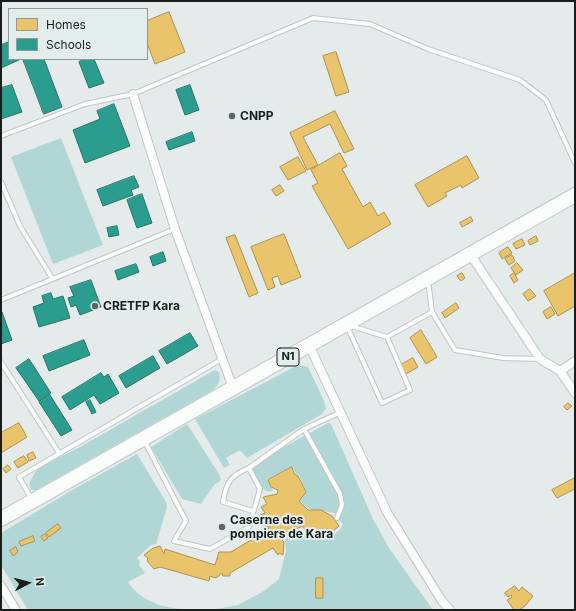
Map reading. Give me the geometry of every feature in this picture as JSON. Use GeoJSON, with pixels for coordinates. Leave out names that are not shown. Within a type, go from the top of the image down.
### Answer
{"type":"FeatureCollection","features":[{"type":"Feature","properties":{"kind":"highway","name":"N1"},"geometry":{"type":"LineString","coordinates":[[1,519],[575,195]]}},
{"type":"Feature","properties":{"kind":"street"},"geometry":{"type":"LineString","coordinates":[[133,94],[175,229],[233,388]]}},
{"type":"Feature","properties":{"kind":"street"},"geometry":{"type":"LineString","coordinates":[[470,254],[540,359],[560,371],[575,393]]}},
{"type":"Feature","properties":{"kind":"street"},"geometry":{"type":"LineString","coordinates":[[309,345],[388,514],[442,601],[450,610]]}},
{"type":"Feature","properties":{"kind":"street"},"geometry":{"type":"LineString","coordinates":[[560,371],[575,361]]}},
{"type":"Feature","properties":{"kind":"street"},"geometry":{"type":"LineString","coordinates":[[1,586],[16,610]]}},
{"type":"Feature","properties":{"kind":"lane"},"geometry":{"type":"LineString","coordinates":[[1,136],[85,104],[133,94],[313,18],[370,24],[428,49],[520,80],[546,100],[575,163]]}},
{"type":"Feature","properties":{"kind":"lane"},"geometry":{"type":"LineString","coordinates":[[1,182],[20,226],[52,278]]}},
{"type":"Feature","properties":{"kind":"lane"},"geometry":{"type":"LineString","coordinates":[[1,300],[175,229]]}},
{"type":"Feature","properties":{"kind":"lane"},"geometry":{"type":"LineString","coordinates":[[428,278],[432,312],[455,350],[503,358],[540,359]]}},
{"type":"Feature","properties":{"kind":"lane"},"geometry":{"type":"LineString","coordinates":[[346,324],[387,336],[432,312]]}},
{"type":"Feature","properties":{"kind":"lane"},"geometry":{"type":"LineString","coordinates":[[346,324],[382,403],[410,390],[387,336]]}},
{"type":"Feature","properties":{"kind":"lane"},"geometry":{"type":"LineString","coordinates":[[33,501],[19,477],[223,358]]}},
{"type":"Feature","properties":{"kind":"lane"},"geometry":{"type":"LineString","coordinates":[[1,362],[59,453]]}},
{"type":"Feature","properties":{"kind":"lane"},"geometry":{"type":"LineString","coordinates":[[253,511],[223,502],[226,487],[236,473],[249,468],[304,429],[341,412]]}},
{"type":"Feature","properties":{"kind":"lane"},"geometry":{"type":"LineString","coordinates":[[304,429],[340,494],[342,505],[337,518]]}},
{"type":"Feature","properties":{"kind":"lane"},"geometry":{"type":"LineString","coordinates":[[143,438],[186,521],[174,541],[210,549],[249,527],[260,488],[249,468]]}},
{"type":"Feature","properties":{"kind":"shaded area"},"geometry":{"type":"Polygon","coordinates":[[[61,138],[103,245],[53,264],[11,157],[61,138]]]}},
{"type":"Feature","properties":{"kind":"shaded area"},"geometry":{"type":"Polygon","coordinates":[[[298,365],[308,367],[324,401],[326,409],[322,414],[247,458],[240,450],[226,458],[230,465],[224,468],[195,419],[298,365]]]}},
{"type":"Feature","properties":{"kind":"shaded area"},"geometry":{"type":"Polygon","coordinates":[[[215,370],[219,372],[220,380],[213,390],[36,490],[31,490],[29,484],[35,472],[46,464],[80,447],[215,370]]]}},
{"type":"Feature","properties":{"kind":"shaded area"},"geometry":{"type":"Polygon","coordinates":[[[328,423],[331,424],[373,519],[389,548],[433,610],[211,610],[238,605],[264,591],[279,579],[286,551],[285,541],[288,534],[299,529],[303,534],[309,537],[328,537],[339,530],[343,525],[335,513],[309,509],[300,501],[306,492],[299,475],[295,474],[293,466],[267,479],[273,491],[269,492],[262,488],[255,477],[253,469],[275,452],[328,423]]]}},
{"type":"Feature","properties":{"kind":"shaded area"},"geometry":{"type":"Polygon","coordinates":[[[187,424],[219,474],[221,480],[214,485],[201,504],[182,499],[151,447],[187,424]]]}},
{"type":"Feature","properties":{"kind":"shaded area"},"geometry":{"type":"Polygon","coordinates":[[[137,454],[166,502],[167,507],[156,544],[151,545],[137,558],[140,561],[139,565],[145,573],[128,582],[143,597],[152,602],[172,608],[203,610],[28,610],[1,565],[1,533],[74,489],[137,454]]]}},
{"type":"Feature","properties":{"kind":"building: Homes"},"geometry":{"type":"Polygon","coordinates":[[[169,12],[185,52],[155,64],[148,46],[148,21],[169,12]]]}},
{"type":"Feature","properties":{"kind":"building: Homes"},"geometry":{"type":"Polygon","coordinates":[[[336,52],[349,92],[336,96],[323,56],[336,52]]]}},
{"type":"Feature","properties":{"kind":"building: Homes"},"geometry":{"type":"Polygon","coordinates":[[[335,111],[354,149],[344,153],[330,124],[303,137],[318,165],[307,170],[290,133],[335,111]]]}},
{"type":"Feature","properties":{"kind":"building: Homes"},"geometry":{"type":"Polygon","coordinates":[[[340,153],[347,166],[342,169],[363,207],[370,202],[378,216],[384,212],[391,224],[348,249],[312,186],[318,183],[311,170],[340,153]]]}},
{"type":"Feature","properties":{"kind":"building: Homes"},"geometry":{"type":"Polygon","coordinates":[[[467,156],[479,178],[462,188],[461,185],[445,193],[447,196],[428,207],[415,185],[467,156]]]}},
{"type":"Feature","properties":{"kind":"building: Homes"},"geometry":{"type":"Polygon","coordinates":[[[298,157],[306,171],[288,180],[280,167],[298,157]]]}},
{"type":"Feature","properties":{"kind":"building: Homes"},"geometry":{"type":"Polygon","coordinates":[[[280,185],[284,191],[276,196],[272,190],[280,185]]]}},
{"type":"Feature","properties":{"kind":"building: Homes"},"geometry":{"type":"Polygon","coordinates":[[[471,217],[473,221],[462,227],[460,223],[471,217]]]}},
{"type":"Feature","properties":{"kind":"building: Homes"},"geometry":{"type":"Polygon","coordinates":[[[284,234],[301,277],[281,285],[278,276],[272,278],[275,287],[268,290],[251,247],[284,234]]]}},
{"type":"Feature","properties":{"kind":"building: Homes"},"geometry":{"type":"Polygon","coordinates":[[[235,235],[258,293],[249,297],[226,238],[235,235]]]}},
{"type":"Feature","properties":{"kind":"building: Homes"},"geometry":{"type":"Polygon","coordinates":[[[536,236],[538,241],[530,245],[528,241],[536,236]]]}},
{"type":"Feature","properties":{"kind":"building: Homes"},"geometry":{"type":"Polygon","coordinates":[[[522,239],[525,245],[516,249],[513,244],[522,239]]]}},
{"type":"Feature","properties":{"kind":"building: Homes"},"geometry":{"type":"Polygon","coordinates":[[[508,247],[512,253],[502,259],[499,253],[508,247]]]}},
{"type":"Feature","properties":{"kind":"building: Homes"},"geometry":{"type":"Polygon","coordinates":[[[512,255],[515,261],[509,265],[505,259],[512,255]]]}},
{"type":"Feature","properties":{"kind":"building: Homes"},"geometry":{"type":"Polygon","coordinates":[[[517,263],[523,270],[516,275],[511,268],[517,263]]]}},
{"type":"Feature","properties":{"kind":"building: Homes"},"geometry":{"type":"Polygon","coordinates":[[[462,273],[465,278],[461,281],[457,276],[462,273]]]}},
{"type":"Feature","properties":{"kind":"building: Homes"},"geometry":{"type":"Polygon","coordinates":[[[514,273],[518,280],[514,283],[510,276],[514,273]]]}},
{"type":"Feature","properties":{"kind":"building: Homes"},"geometry":{"type":"Polygon","coordinates":[[[575,273],[575,306],[558,316],[544,291],[575,273]]]}},
{"type":"Feature","properties":{"kind":"building: Homes"},"geometry":{"type":"Polygon","coordinates":[[[530,289],[536,296],[528,301],[523,294],[530,289]]]}},
{"type":"Feature","properties":{"kind":"building: Homes"},"geometry":{"type":"Polygon","coordinates":[[[456,303],[459,308],[445,318],[442,313],[456,303]]]}},
{"type":"Feature","properties":{"kind":"building: Homes"},"geometry":{"type":"Polygon","coordinates":[[[551,307],[555,314],[547,319],[543,312],[551,307]]]}},
{"type":"Feature","properties":{"kind":"building: Homes"},"geometry":{"type":"Polygon","coordinates":[[[421,330],[437,357],[426,364],[410,338],[421,330]]]}},
{"type":"Feature","properties":{"kind":"building: Homes"},"geometry":{"type":"Polygon","coordinates":[[[413,358],[418,367],[406,374],[401,365],[413,358]]]}},
{"type":"Feature","properties":{"kind":"building: Homes"},"geometry":{"type":"Polygon","coordinates":[[[568,403],[572,406],[567,410],[564,407],[568,403]]]}},
{"type":"Feature","properties":{"kind":"building: Homes"},"geometry":{"type":"Polygon","coordinates":[[[19,423],[27,437],[1,453],[1,433],[19,423]]]}},
{"type":"Feature","properties":{"kind":"building: Homes"},"geometry":{"type":"Polygon","coordinates":[[[33,452],[36,458],[29,461],[27,455],[33,452]]]}},
{"type":"Feature","properties":{"kind":"building: Homes"},"geometry":{"type":"Polygon","coordinates":[[[24,456],[28,462],[18,468],[14,462],[24,456]]]}},
{"type":"Feature","properties":{"kind":"building: Homes"},"geometry":{"type":"Polygon","coordinates":[[[8,465],[11,469],[6,473],[3,469],[8,465]]]}},
{"type":"Feature","properties":{"kind":"building: Homes"},"geometry":{"type":"Polygon","coordinates":[[[292,467],[294,474],[298,476],[306,492],[299,501],[308,510],[321,510],[332,516],[339,526],[330,534],[319,536],[312,534],[307,532],[302,526],[289,533],[284,530],[282,540],[284,542],[283,555],[279,553],[278,555],[273,548],[230,573],[230,576],[223,576],[222,573],[216,578],[210,576],[209,581],[160,567],[154,569],[147,561],[148,558],[144,555],[153,548],[160,546],[164,554],[165,549],[215,565],[219,552],[231,552],[261,534],[263,537],[267,534],[265,532],[268,531],[269,527],[261,524],[257,517],[265,513],[261,507],[267,504],[263,497],[277,494],[278,490],[271,487],[268,480],[292,467]]]}},
{"type":"Feature","properties":{"kind":"building: Homes"},"geometry":{"type":"Polygon","coordinates":[[[575,478],[575,489],[557,498],[552,490],[575,478]]]}},
{"type":"Feature","properties":{"kind":"building: Homes"},"geometry":{"type":"Polygon","coordinates":[[[58,524],[61,528],[49,537],[46,533],[58,524]]]}},
{"type":"Feature","properties":{"kind":"building: Homes"},"geometry":{"type":"Polygon","coordinates":[[[45,534],[48,538],[44,541],[41,537],[45,534]]]}},
{"type":"Feature","properties":{"kind":"building: Homes"},"geometry":{"type":"Polygon","coordinates":[[[33,536],[35,541],[21,546],[19,542],[33,536]]]}},
{"type":"Feature","properties":{"kind":"building: Homes"},"geometry":{"type":"Polygon","coordinates":[[[16,547],[18,552],[13,556],[10,551],[16,547]]]}},
{"type":"Feature","properties":{"kind":"building: Homes"},"geometry":{"type":"Polygon","coordinates":[[[316,578],[323,578],[323,598],[316,598],[316,578]]]}},
{"type":"Feature","properties":{"kind":"building: Homes"},"geometry":{"type":"Polygon","coordinates":[[[515,586],[519,591],[522,587],[533,596],[525,606],[519,610],[514,610],[507,600],[512,597],[511,595],[508,597],[505,593],[515,586]]]}},
{"type":"Feature","properties":{"kind":"building: Schools"},"geometry":{"type":"Polygon","coordinates":[[[8,42],[8,60],[19,60],[1,68],[1,45],[8,42]]]}},
{"type":"Feature","properties":{"kind":"building: Schools"},"geometry":{"type":"Polygon","coordinates":[[[23,60],[44,60],[62,107],[44,114],[23,60]]]}},
{"type":"Feature","properties":{"kind":"building: Schools"},"geometry":{"type":"Polygon","coordinates":[[[83,60],[94,60],[104,83],[89,88],[79,62],[83,60]]]}},
{"type":"Feature","properties":{"kind":"building: Schools"},"geometry":{"type":"Polygon","coordinates":[[[12,85],[22,112],[1,119],[1,88],[12,85]]]}},
{"type":"Feature","properties":{"kind":"building: Schools"},"geometry":{"type":"Polygon","coordinates":[[[190,85],[199,110],[185,115],[176,90],[190,85]]]}},
{"type":"Feature","properties":{"kind":"building: Schools"},"geometry":{"type":"Polygon","coordinates":[[[114,104],[130,146],[85,163],[73,130],[100,119],[97,111],[114,104]]]}},
{"type":"Feature","properties":{"kind":"building: Schools"},"geometry":{"type":"Polygon","coordinates":[[[192,132],[195,141],[169,150],[166,142],[192,132]]]}},
{"type":"Feature","properties":{"kind":"building: Schools"},"geometry":{"type":"Polygon","coordinates":[[[134,176],[139,187],[131,190],[133,195],[103,206],[97,190],[134,176]]]}},
{"type":"Feature","properties":{"kind":"building: Schools"},"geometry":{"type":"Polygon","coordinates":[[[142,194],[152,223],[137,228],[127,200],[142,194]]]}},
{"type":"Feature","properties":{"kind":"building: Schools"},"geometry":{"type":"Polygon","coordinates":[[[117,226],[119,235],[109,237],[107,228],[117,226]]]}},
{"type":"Feature","properties":{"kind":"building: Schools"},"geometry":{"type":"Polygon","coordinates":[[[163,252],[166,261],[153,266],[150,257],[163,252]]]}},
{"type":"Feature","properties":{"kind":"building: Schools"},"geometry":{"type":"Polygon","coordinates":[[[136,264],[139,272],[118,280],[115,271],[136,264]]]}},
{"type":"Feature","properties":{"kind":"building: Schools"},"geometry":{"type":"Polygon","coordinates":[[[91,280],[101,307],[80,315],[76,305],[71,307],[68,298],[74,296],[70,287],[91,280]]]}},
{"type":"Feature","properties":{"kind":"building: Schools"},"geometry":{"type":"Polygon","coordinates":[[[51,293],[53,299],[63,296],[70,318],[39,327],[33,307],[44,303],[42,296],[51,293]]]}},
{"type":"Feature","properties":{"kind":"building: Schools"},"geometry":{"type":"Polygon","coordinates":[[[1,312],[12,340],[1,344],[1,312]]]}},
{"type":"Feature","properties":{"kind":"building: Schools"},"geometry":{"type":"Polygon","coordinates":[[[190,333],[198,346],[167,364],[159,351],[190,333]]]}},
{"type":"Feature","properties":{"kind":"building: Schools"},"geometry":{"type":"Polygon","coordinates":[[[84,340],[90,355],[49,371],[43,356],[84,340]]]}},
{"type":"Feature","properties":{"kind":"building: Schools"},"geometry":{"type":"Polygon","coordinates":[[[153,356],[160,368],[126,388],[119,376],[153,356]]]}},
{"type":"Feature","properties":{"kind":"building: Schools"},"geometry":{"type":"Polygon","coordinates":[[[29,359],[51,393],[39,401],[16,368],[29,359]]]}},
{"type":"Feature","properties":{"kind":"building: Schools"},"geometry":{"type":"Polygon","coordinates":[[[101,373],[104,377],[108,374],[119,393],[100,404],[94,395],[70,410],[62,397],[101,373]]]}},
{"type":"Feature","properties":{"kind":"building: Schools"},"geometry":{"type":"Polygon","coordinates":[[[50,395],[72,430],[61,436],[39,402],[50,395]]]}},
{"type":"Feature","properties":{"kind":"building: Schools"},"geometry":{"type":"Polygon","coordinates":[[[90,400],[96,412],[92,414],[86,402],[90,400]]]}},
{"type":"Feature","properties":{"kind":"place","name":"CNPP"},"geometry":{"type":"Point","coordinates":[232,116]}},
{"type":"Feature","properties":{"kind":"place","name":"CRETFP Kara"},"geometry":{"type":"Point","coordinates":[95,306]}},
{"type":"Feature","properties":{"kind":"place","name":"Caserne des pompiers de Kara"},"geometry":{"type":"Point","coordinates":[222,527]}}]}
